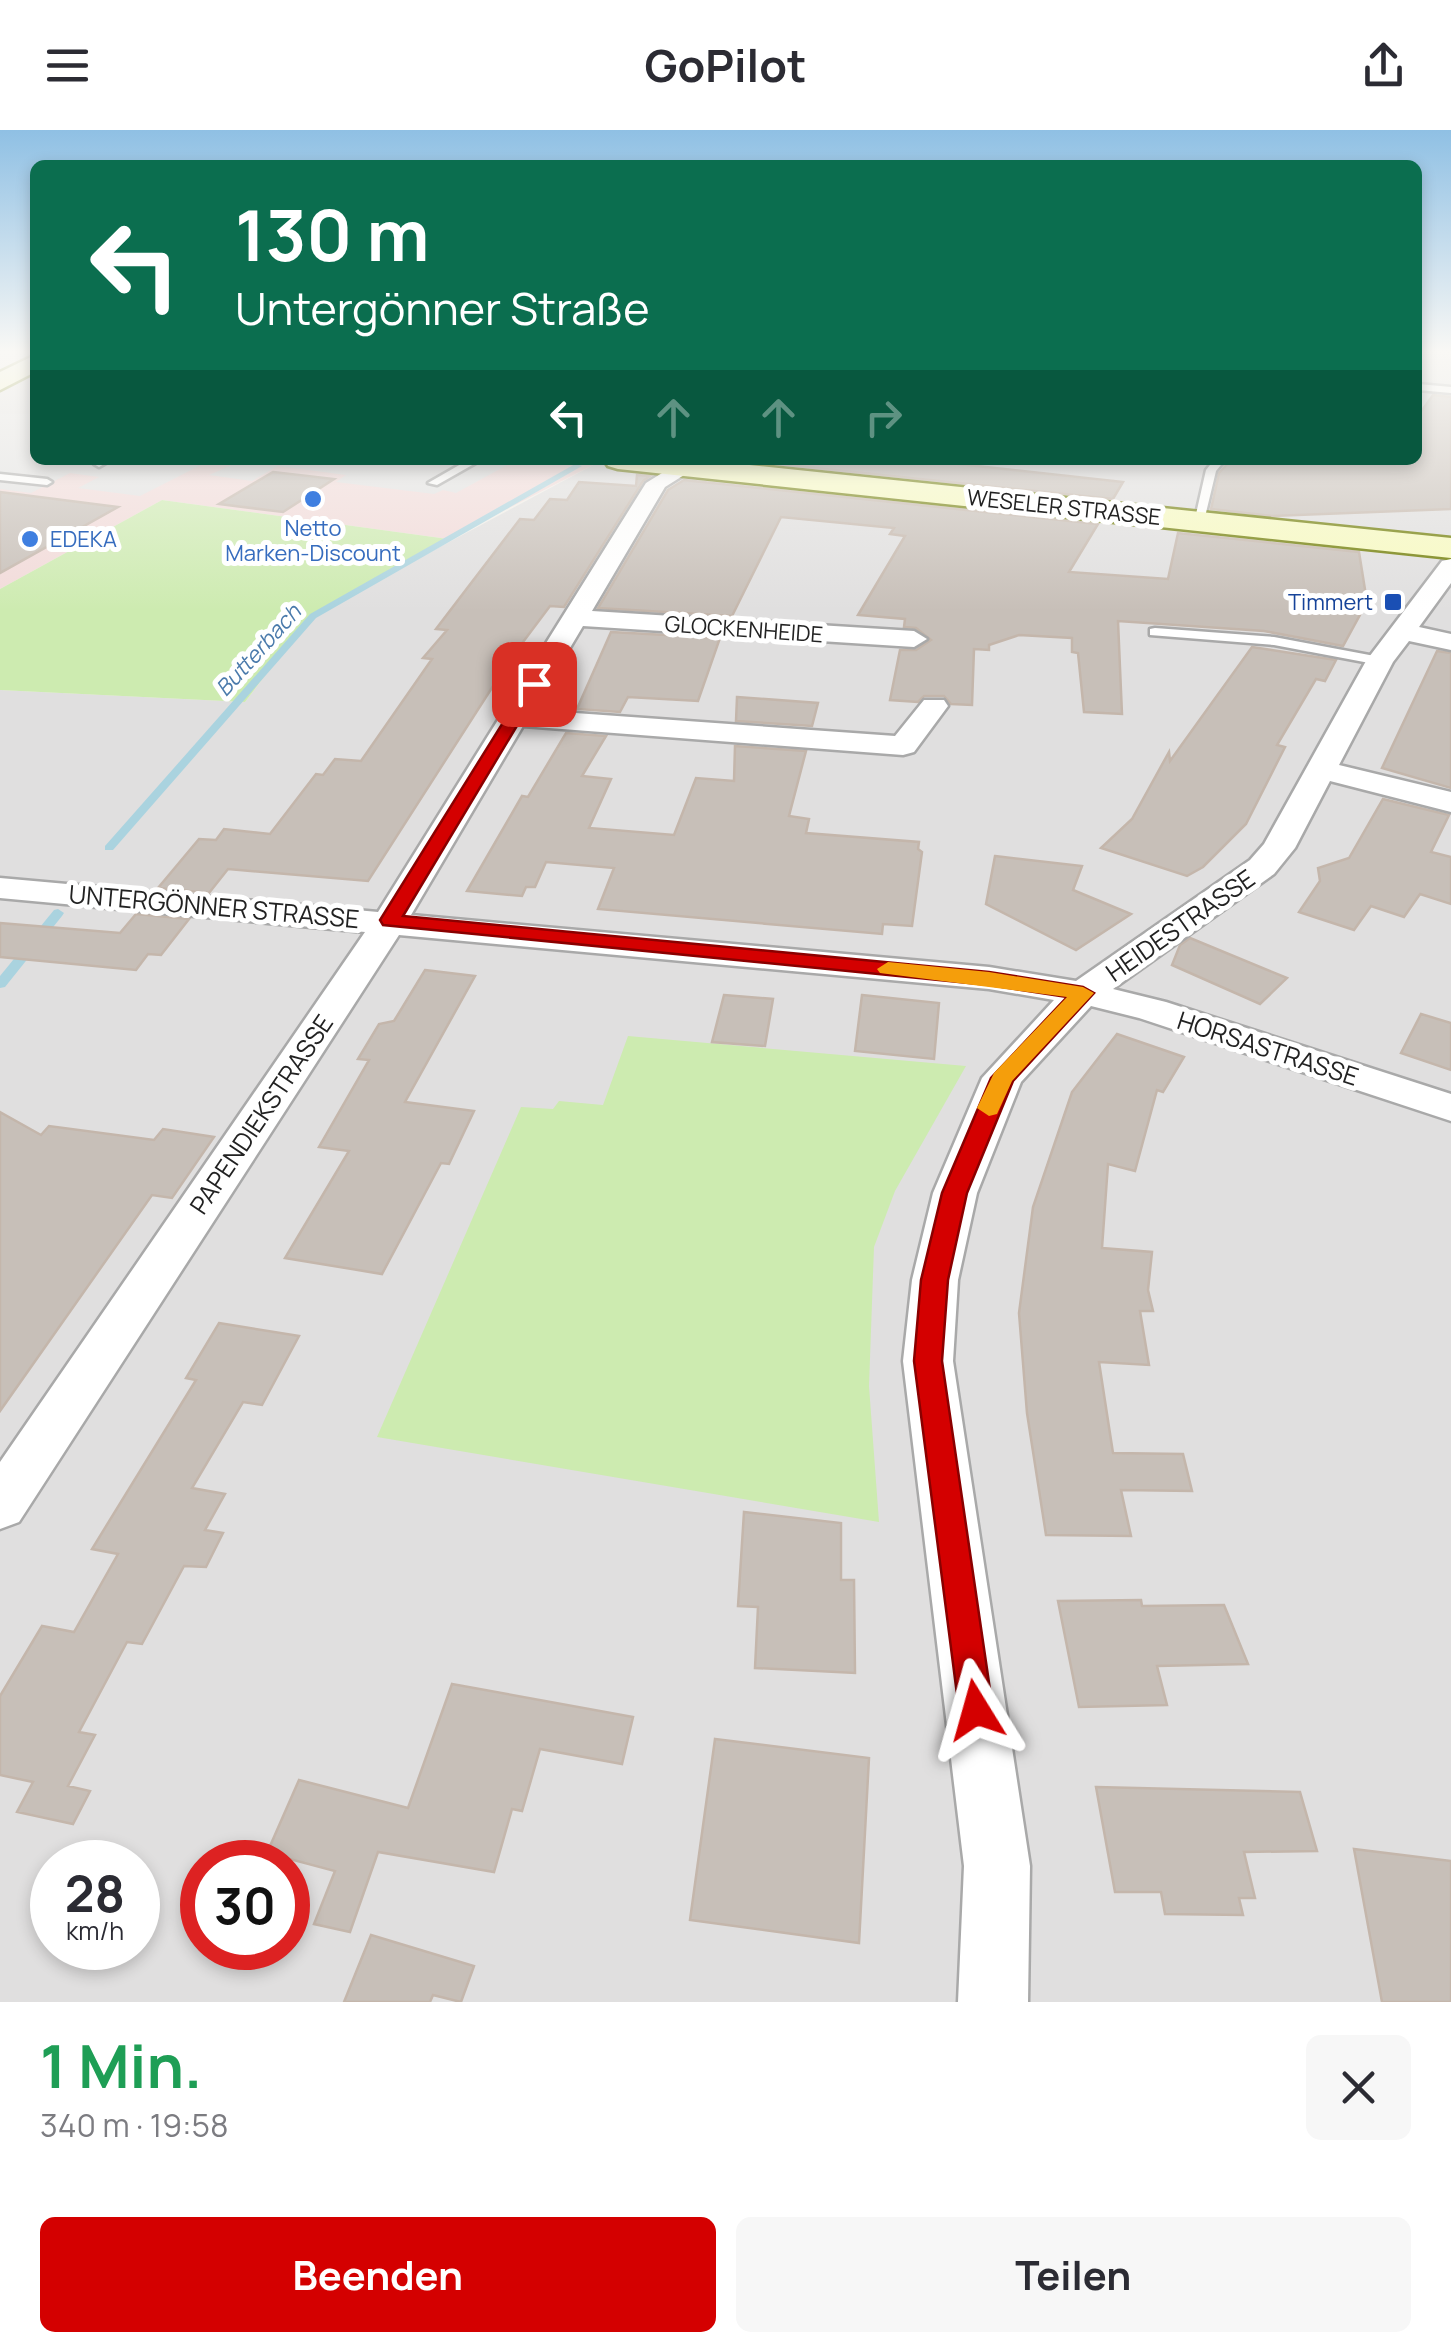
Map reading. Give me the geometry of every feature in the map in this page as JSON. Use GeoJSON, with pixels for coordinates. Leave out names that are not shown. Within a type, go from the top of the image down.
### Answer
{"type":"FeatureCollection","features":[{"type":"Feature","properties":{"kind":"street","name":"PAPENDIEKSTRASSE"},"geometry":{"type":"LineString","coordinates":[[0,1506],[390,920],[657,483],[690,465]]}},
{"type":"Feature","properties":{"kind":"street","name":"WESELER STRASSE"},"geometry":{"type":"LineString","coordinates":[[701,465],[1451,548]]}},
{"type":"Feature","properties":{"kind":"street","name":"HEIDESTRASSE"},"geometry":{"type":"LineString","coordinates":[[994,2002],[997,1866],[928,1361],[935,1280],[955,1193],[1002,1078],[1083,993],[1262,868],[1278,848],[1390,646],[1451,566]]}},
{"type":"Feature","properties":{"kind":"street","name":"GLOCKENHEIDE"},"geometry":{"type":"LineString","coordinates":[[574,618],[914,639]]}},
{"type":"Feature","properties":{"kind":"street"},"geometry":{"type":"LineString","coordinates":[[1390,646],[1451,642]]}},
{"type":"Feature","properties":{"kind":"street"},"geometry":{"type":"LineString","coordinates":[[514,717],[903,746],[934,706]]}},
{"type":"Feature","properties":{"kind":"street"},"geometry":{"type":"LineString","coordinates":[[1319,768],[1451,802]]}},
{"type":"Feature","properties":{"kind":"street","name":"UNTERGÖNNER STRASSE"},"geometry":{"type":"LineString","coordinates":[[0,888],[390,920],[989,978],[1083,993]]}},
{"type":"Feature","properties":{"kind":"street","name":"HORSASTRASSE"},"geometry":{"type":"LineString","coordinates":[[1083,993],[1152,1010],[1451,1108]]}},
{"type":"Feature","properties":{"kind":"lane"},"geometry":{"type":"LineString","coordinates":[[433,482],[466,465]]}},
{"type":"Feature","properties":{"kind":"lane"},"geometry":{"type":"LineString","coordinates":[[1198,521],[1216,465]]}},
{"type":"Feature","properties":{"kind":"lane"},"geometry":{"type":"LineString","coordinates":[[0,477],[47,482]]}},
{"type":"Feature","properties":{"kind":"lane"},"geometry":{"type":"LineString","coordinates":[[1156,632],[1390,646]]}},
{"type":"Feature","properties":{"kind":"shaded area"},"geometry":{"type":"Polygon","coordinates":[[[0,436],[30,436],[30,465],[593,465],[448,539],[162,500],[0,589],[0,436]]]}},
{"type":"Feature","properties":{"kind":"shaded area"},"geometry":{"type":"Polygon","coordinates":[[[0,436],[30,436],[30,465],[201,465],[140,496],[78,488],[99,477],[70,473],[31,493],[0,489],[0,436]]]}},
{"type":"Feature","properties":{"kind":"shaded area"},"geometry":{"type":"Polygon","coordinates":[[[1422,436],[1451,436],[1451,2002],[0,2002],[0,690],[245,702],[309,617],[593,465],[1422,465],[1422,436]]]}},
{"type":"Feature","properties":{"kind":"shaded area"},"geometry":{"type":"Polygon","coordinates":[[[232,465],[507,465],[456,493],[443,490],[434,494],[336,482],[346,475],[278,466],[252,481],[209,475],[232,465]]]}},
{"type":"Feature","properties":{"kind":"green space"},"geometry":{"type":"Polygon","coordinates":[[[162,500],[448,539],[309,617],[245,702],[0,690],[0,589],[162,500]]]}},
{"type":"Feature","properties":{"kind":"green space"},"geometry":{"type":"Polygon","coordinates":[[[628,1036],[966,1066],[895,1191],[874,1247],[869,1386],[879,1522],[377,1437],[521,1107],[553,1109],[559,1101],[603,1105],[628,1036]]]}},
{"type":"Feature","properties":{"kind":"building"},"geometry":{"type":"Polygon","coordinates":[[[1422,436],[1451,436],[1451,509],[1272,516],[1211,509],[1219,473],[1226,465],[1422,465],[1422,436]]]}},
{"type":"Feature","properties":{"kind":"building"},"geometry":{"type":"Polygon","coordinates":[[[785,465],[968,465],[1123,482],[1113,499],[785,465]]]}},
{"type":"Feature","properties":{"kind":"building"},"geometry":{"type":"Polygon","coordinates":[[[273,472],[334,479],[283,512],[219,504],[273,472]]]}},
{"type":"Feature","properties":{"kind":"building"},"geometry":{"type":"Polygon","coordinates":[[[637,475],[650,476],[643,481],[564,607],[550,606],[511,658],[368,881],[228,869],[209,893],[158,888],[199,839],[216,840],[224,829],[270,834],[316,774],[323,775],[335,759],[361,761],[432,659],[423,658],[447,630],[436,629],[520,519],[534,520],[550,499],[567,500],[579,482],[636,486],[637,475]]]}},
{"type":"Feature","properties":{"kind":"building"},"geometry":{"type":"Polygon","coordinates":[[[684,480],[1098,524],[1069,572],[1168,579],[1178,533],[1359,552],[1367,602],[1343,646],[1264,631],[1118,621],[1122,714],[1084,712],[1078,653],[1072,652],[1072,638],[1019,635],[989,645],[989,650],[974,649],[972,705],[951,704],[944,696],[924,696],[918,702],[890,700],[900,650],[916,650],[931,640],[916,628],[904,627],[905,619],[858,615],[905,536],[890,534],[894,528],[781,517],[732,616],[598,608],[668,490],[684,480]]]}},
{"type":"Feature","properties":{"kind":"building","name":"EDEKA"},"geometry":{"type":"Polygon","coordinates":[[[0,492],[118,507],[0,573],[0,492]]]}},
{"type":"Feature","properties":{"kind":"building"},"geometry":{"type":"Polygon","coordinates":[[[611,632],[720,638],[698,701],[628,697],[620,712],[577,709],[611,632]]]}},
{"type":"Feature","properties":{"kind":"building"},"geometry":{"type":"Polygon","coordinates":[[[1252,647],[1336,660],[1325,681],[1316,679],[1277,745],[1285,747],[1246,824],[1203,867],[1187,876],[1101,848],[1132,819],[1169,752],[1170,761],[1252,647]]]}},
{"type":"Feature","properties":{"kind":"building"},"geometry":{"type":"Polygon","coordinates":[[[1437,651],[1451,653],[1451,788],[1382,768],[1437,651]]]}},
{"type":"Feature","properties":{"kind":"building"},"geometry":{"type":"Polygon","coordinates":[[[737,697],[818,703],[812,726],[736,721],[737,697]]]}},
{"type":"Feature","properties":{"kind":"building"},"geometry":{"type":"Polygon","coordinates":[[[566,733],[606,736],[582,776],[611,779],[589,828],[674,835],[696,778],[734,781],[735,746],[806,751],[789,816],[809,819],[806,833],[919,842],[922,852],[912,926],[883,924],[882,934],[598,909],[614,868],[546,862],[535,887],[526,887],[522,896],[467,891],[522,796],[528,797],[566,733]]]}},
{"type":"Feature","properties":{"kind":"building"},"geometry":{"type":"Polygon","coordinates":[[[1383,799],[1449,815],[1431,852],[1451,857],[1451,904],[1420,894],[1404,917],[1371,906],[1354,930],[1299,912],[1320,881],[1318,868],[1349,858],[1383,799]]]}},
{"type":"Feature","properties":{"kind":"building"},"geometry":{"type":"Polygon","coordinates":[[[995,856],[1082,866],[1073,890],[1131,914],[1076,950],[986,904],[995,856]]]}},
{"type":"Feature","properties":{"kind":"building"},"geometry":{"type":"Polygon","coordinates":[[[136,914],[189,919],[161,955],[148,954],[136,970],[0,957],[0,923],[120,933],[136,914]]]}},
{"type":"Feature","properties":{"kind":"building"},"geometry":{"type":"Polygon","coordinates":[[[1190,938],[1287,978],[1260,1004],[1172,965],[1180,945],[1190,938]]]}},
{"type":"Feature","properties":{"kind":"building"},"geometry":{"type":"Polygon","coordinates":[[[425,970],[475,976],[405,1102],[474,1111],[449,1164],[441,1163],[382,1274],[285,1258],[349,1151],[319,1147],[369,1060],[358,1059],[379,1024],[394,1021],[425,970]]]}},
{"type":"Feature","properties":{"kind":"building"},"geometry":{"type":"Polygon","coordinates":[[[724,995],[773,999],[765,1046],[712,1042],[724,995]]]}},
{"type":"Feature","properties":{"kind":"building"},"geometry":{"type":"Polygon","coordinates":[[[862,995],[939,1003],[934,1059],[855,1051],[862,995]]]}},
{"type":"Feature","properties":{"kind":"building"},"geometry":{"type":"Polygon","coordinates":[[[1421,1014],[1451,1023],[1451,1070],[1401,1053],[1421,1014]]]}},
{"type":"Feature","properties":{"kind":"building"},"geometry":{"type":"Polygon","coordinates":[[[1117,1034],[1184,1057],[1163,1092],[1157,1090],[1135,1171],[1108,1164],[1102,1248],[1152,1252],[1148,1290],[1153,1311],[1140,1311],[1149,1365],[1099,1362],[1113,1453],[1183,1454],[1192,1491],[1121,1490],[1131,1536],[1046,1535],[1027,1413],[1019,1313],[1033,1207],[1072,1092],[1117,1034]]]}},
{"type":"Feature","properties":{"kind":"building"},"geometry":{"type":"Polygon","coordinates":[[[0,1112],[41,1135],[49,1126],[154,1140],[163,1129],[214,1137],[172,1198],[152,1195],[0,1411],[0,1112]]]}},
{"type":"Feature","properties":{"kind":"building"},"geometry":{"type":"Polygon","coordinates":[[[219,1323],[299,1336],[262,1405],[243,1402],[192,1488],[225,1494],[205,1530],[223,1533],[206,1567],[184,1566],[142,1644],[127,1642],[79,1732],[95,1735],[68,1786],[90,1791],[73,1824],[17,1812],[33,1782],[0,1775],[0,1696],[42,1626],[74,1632],[118,1554],[92,1549],[196,1380],[186,1378],[219,1323]]]}},
{"type":"Feature","properties":{"kind":"building"},"geometry":{"type":"Polygon","coordinates":[[[744,1512],[841,1523],[841,1580],[854,1580],[855,1673],[755,1668],[758,1607],[738,1606],[744,1512]]]}},
{"type":"Feature","properties":{"kind":"building"},"geometry":{"type":"Polygon","coordinates":[[[1141,1600],[1142,1606],[1224,1605],[1248,1664],[1157,1666],[1167,1705],[1079,1707],[1058,1601],[1141,1600]]]}},
{"type":"Feature","properties":{"kind":"building"},"geometry":{"type":"Polygon","coordinates":[[[452,1684],[633,1717],[622,1764],[540,1749],[522,1811],[512,1809],[494,1872],[378,1852],[350,1932],[314,1924],[335,1871],[310,1864],[310,1840],[273,1840],[299,1780],[408,1808],[452,1684]]]}},
{"type":"Feature","properties":{"kind":"building"},"geometry":{"type":"Polygon","coordinates":[[[715,1739],[869,1758],[859,1943],[690,1920],[715,1739]]]}},
{"type":"Feature","properties":{"kind":"building"},"geometry":{"type":"Polygon","coordinates":[[[1096,1787],[1300,1792],[1317,1851],[1244,1852],[1255,1898],[1239,1898],[1243,1915],[1165,1914],[1161,1892],[1115,1892],[1096,1787]]]}},
{"type":"Feature","properties":{"kind":"building"},"geometry":{"type":"Polygon","coordinates":[[[1354,1849],[1451,1861],[1451,2002],[1382,2002],[1354,1849]]]}},
{"type":"Feature","properties":{"kind":"building"},"geometry":{"type":"Polygon","coordinates":[[[371,1935],[474,1966],[461,2002],[433,1995],[430,2002],[344,2002],[371,1935]]]}},
{"type":"Feature","properties":{"kind":"waterway","name":"Butterbach"},"geometry":{"type":"LineString","coordinates":[[109,848],[313,616],[578,466]]}},
{"type":"Feature","properties":{"kind":"waterway","name":"Butterbach"},"geometry":{"type":"LineString","coordinates":[[0,984],[58,913]]}},
{"type":"Feature","properties":{"kind":"slow traffic"},"geometry":{"type":"LineString","coordinates":[[888,969],[989,978],[1083,993],[1002,1078],[989,1108]]}},
{"type":"Feature","properties":{"kind":"place","name":"Netto Marken-Discount"},"geometry":{"type":"Point","coordinates":[313,499]}},
{"type":"Feature","properties":{"kind":"place","name":"EDEKA"},"geometry":{"type":"Point","coordinates":[30,539]}},
{"type":"Feature","properties":{"kind":"place","name":"Timmert"},"geometry":{"type":"Point","coordinates":[1393,602]}},
{"type":"Feature","properties":{"kind":"route"},"geometry":{"type":"LineString","coordinates":[[534,684],[390,920],[989,978],[1083,993],[1002,1078],[955,1193],[935,1280],[928,1361],[976,1710]]}}]}
